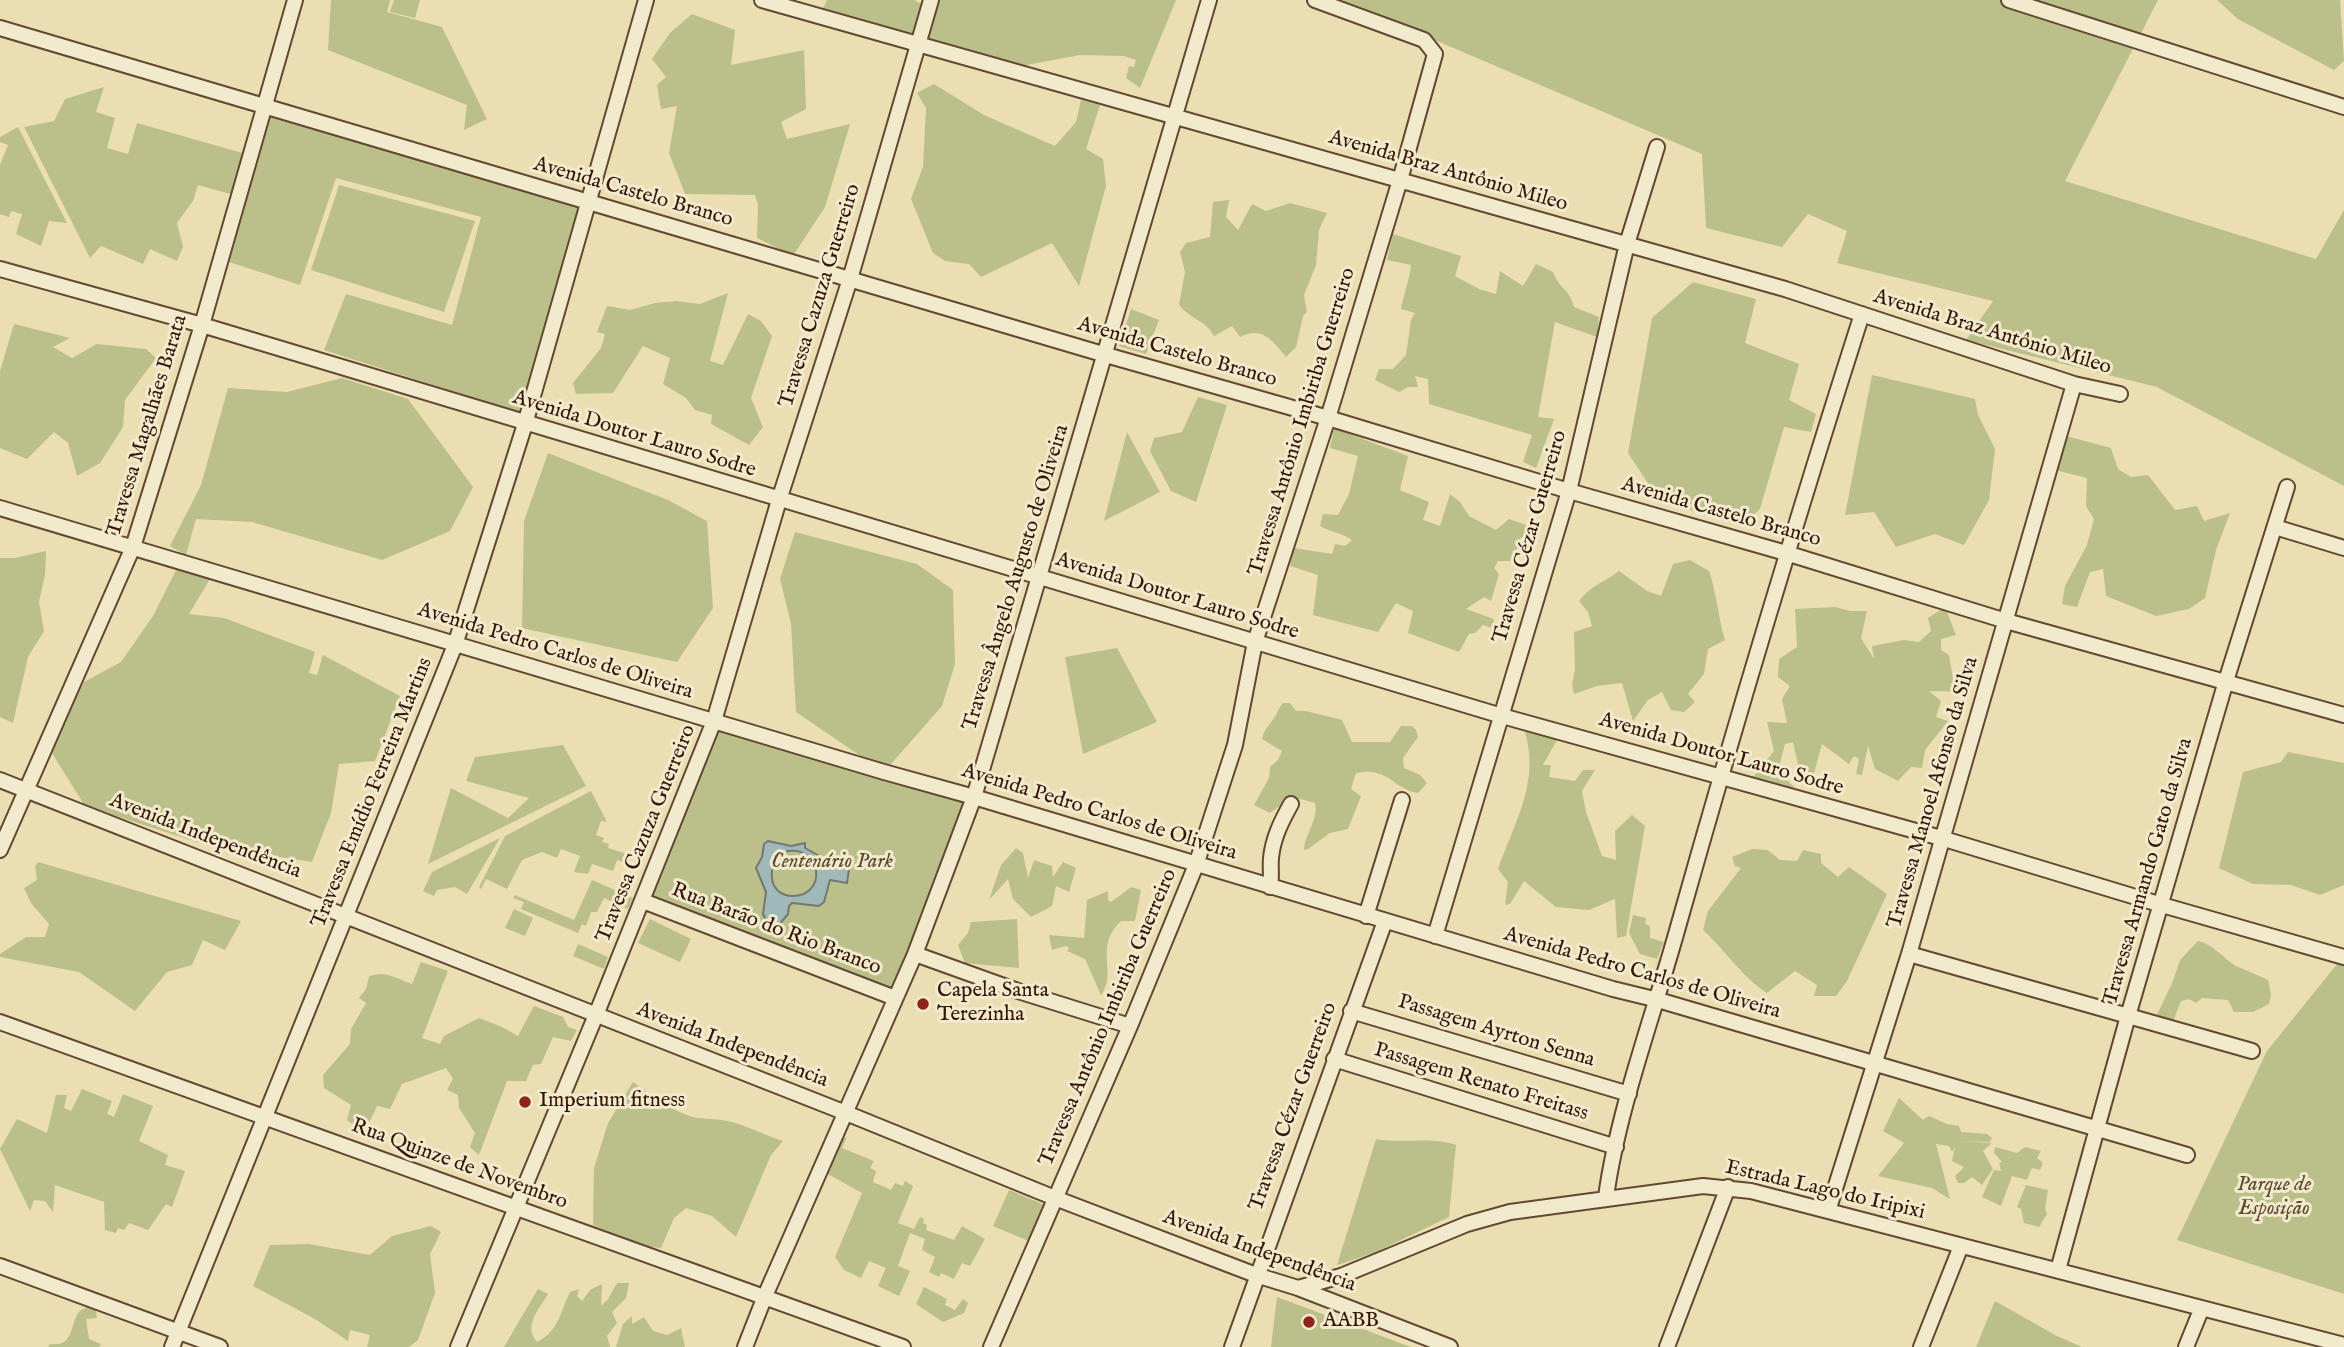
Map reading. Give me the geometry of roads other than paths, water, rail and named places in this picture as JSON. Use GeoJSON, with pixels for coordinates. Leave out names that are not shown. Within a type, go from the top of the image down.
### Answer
{"type":"FeatureCollection","features":[{"type":"Feature","properties":{"kind":"street","name":"Travessa Magalhães Barata"},"geometry":{"type":"LineString","coordinates":[[0,850],[133,547],[202,325],[295,0]]}},
{"type":"Feature","properties":{"kind":"street","name":"Travessa Emídio Ferreira Martins"},"geometry":{"type":"LineString","coordinates":[[172,1347],[455,645],[525,424],[646,0]]}},
{"type":"Feature","properties":{"kind":"street","name":"Avenida Braz Antônio Mileo"},"geometry":{"type":"LineString","coordinates":[[762,0],[1785,289],[2074,384],[2120,394]]}},
{"type":"Feature","properties":{"kind":"street","name":"Travessa Cazuza Guerreiro"},"geometry":{"type":"LineString","coordinates":[[458,1347],[643,901],[714,721],[779,500],[850,279],[931,0]]}},
{"type":"Feature","properties":{"kind":"street","name":"Travessa Ângelo Augusto de Oliveira"},"geometry":{"type":"LineString","coordinates":[[745,1347],[915,954],[974,797],[1209,0]]}},
{"type":"Feature","properties":{"kind":"street","name":"Travessa Antônio Imbiriba Guerreiro"},"geometry":{"type":"LineString","coordinates":[[991,1347],[1130,1026],[1196,865],[1235,745],[1255,642],[1328,418],[1435,54],[1424,40],[1315,0]]}},
{"type":"Feature","properties":{"kind":"street"},"geometry":{"type":"LineString","coordinates":[[2009,0],[2344,107]]}},
{"type":"Feature","properties":{"kind":"street","name":"Avenida Castelo Branco"},"geometry":{"type":"LineString","coordinates":[[0,28],[1786,553],[2006,621],[2344,715]]}},
{"type":"Feature","properties":{"kind":"street","name":"Travessa Cézar Guerreiro"},"geometry":{"type":"LineString","coordinates":[[1435,936],[1569,491],[1627,244],[1657,147]]}},
{"type":"Feature","properties":{"kind":"street","name":"Avenida Doutor Lauro Sodre"},"geometry":{"type":"LineString","coordinates":[[0,269],[202,325],[1502,716],[1941,838],[2344,957]]}},
{"type":"Feature","properties":{"kind":"street"},"geometry":{"type":"LineString","coordinates":[[1606,1197],[1629,1094],[1720,778],[1786,553],[1862,314]]}},
{"type":"Feature","properties":{"kind":"street","name":"Travessa Manoel Afonso da Silva"},"geometry":{"type":"LineString","coordinates":[[1828,1211],[1909,954],[2074,384]]}},
{"type":"Feature","properties":{"kind":"street","name":"Travessa Armando Gato da Silva"},"geometry":{"type":"LineString","coordinates":[[2058,1270],[2128,1016],[2226,681],[2287,487]]}},
{"type":"Feature","properties":{"kind":"street","name":"Avenida Pedro Carlos de Oliveira"},"geometry":{"type":"LineString","coordinates":[[0,508],[1366,916],[2186,1155]]}},
{"type":"Feature","properties":{"kind":"street"},"geometry":{"type":"LineString","coordinates":[[2276,527],[2344,548]]}},
{"type":"Feature","properties":{"kind":"street","name":"Avenida Independência"},"geometry":{"type":"LineString","coordinates":[[0,779],[1055,1198],[1256,1275],[1298,1287],[1450,1347]]}},
{"type":"Feature","properties":{"kind":"street"},"geometry":{"type":"LineString","coordinates":[[1366,916],[1402,800]]}},
{"type":"Feature","properties":{"kind":"street"},"geometry":{"type":"LineString","coordinates":[[1270,887],[1270,859],[1275,833],[1291,804]]}},
{"type":"Feature","properties":{"kind":"street","name":"Rua Barão do Rio Branco"},"geometry":{"type":"LineString","coordinates":[[643,901],[895,998]]}},
{"type":"Feature","properties":{"kind":"street","name":"Travessa Cézar Guerreiro"},"geometry":{"type":"LineString","coordinates":[[1231,1347],[1385,921]]}},
{"type":"Feature","properties":{"kind":"street"},"geometry":{"type":"LineString","coordinates":[[915,954],[1018,991],[1130,1026]]}},
{"type":"Feature","properties":{"kind":"street"},"geometry":{"type":"LineString","coordinates":[[1909,954],[2252,1051]]}},
{"type":"Feature","properties":{"kind":"street","name":"Passagem Ayrton Senna"},"geometry":{"type":"LineString","coordinates":[[1351,1010],[1629,1094]]}},
{"type":"Feature","properties":{"kind":"street","name":"Rua Quinze de Novembro"},"geometry":{"type":"LineString","coordinates":[[0,1022],[904,1347]]}},
{"type":"Feature","properties":{"kind":"street","name":"Passagem Renato Freitass"},"geometry":{"type":"LineString","coordinates":[[1334,1059],[1616,1147]]}},
{"type":"Feature","properties":{"kind":"street","name":"Estrada Lago do Iripixi"},"geometry":{"type":"LineString","coordinates":[[1298,1287],[1341,1276],[1467,1224],[1510,1212],[1703,1185],[1728,1187],[1828,1211],[2344,1345]]}},
{"type":"Feature","properties":{"kind":"street"},"geometry":{"type":"LineString","coordinates":[[1667,1347],[1728,1187]]}},
{"type":"Feature","properties":{"kind":"street"},"geometry":{"type":"LineString","coordinates":[[1920,1347],[1961,1245]]}},
{"type":"Feature","properties":{"kind":"street"},"geometry":{"type":"LineString","coordinates":[[0,1266],[220,1347]]}},
{"type":"Feature","properties":{"kind":"street"},"geometry":{"type":"LineString","coordinates":[[2186,1347],[2201,1310]]}},
{"type":"Feature","properties":{"kind":"water"},"geometry":{"type":"Polygon","coordinates":[[[768,841],[791,846],[805,843],[805,848],[828,861],[830,866],[849,869],[847,883],[830,880],[824,902],[819,906],[792,903],[788,914],[778,926],[767,923],[763,914],[766,892],[756,868],[762,857],[764,844],[768,841]],[[788,851],[780,856],[772,870],[774,885],[785,895],[804,894],[815,880],[814,863],[800,852],[788,851]]]}},
{"type":"Feature","properties":{"kind":"place","name":"Capela Santa Terezinha"},"geometry":{"type":"Point","coordinates":[923,1004]}},
{"type":"Feature","properties":{"kind":"place","name":"Imperium fitness"},"geometry":{"type":"Point","coordinates":[525,1102]}},
{"type":"Feature","properties":{"kind":"place","name":"AABB"},"geometry":{"type":"Point","coordinates":[1309,1322]}},
{"type":"Feature","properties":{"kind":"park label","name":"Centenário Park"},"geometry":{"type":"Point","coordinates":[832,863]}},
{"type":"Feature","properties":{"kind":"park label","name":"Parque de Esposição"},"geometry":{"type":"Point","coordinates":[2274,1198]}}]}
